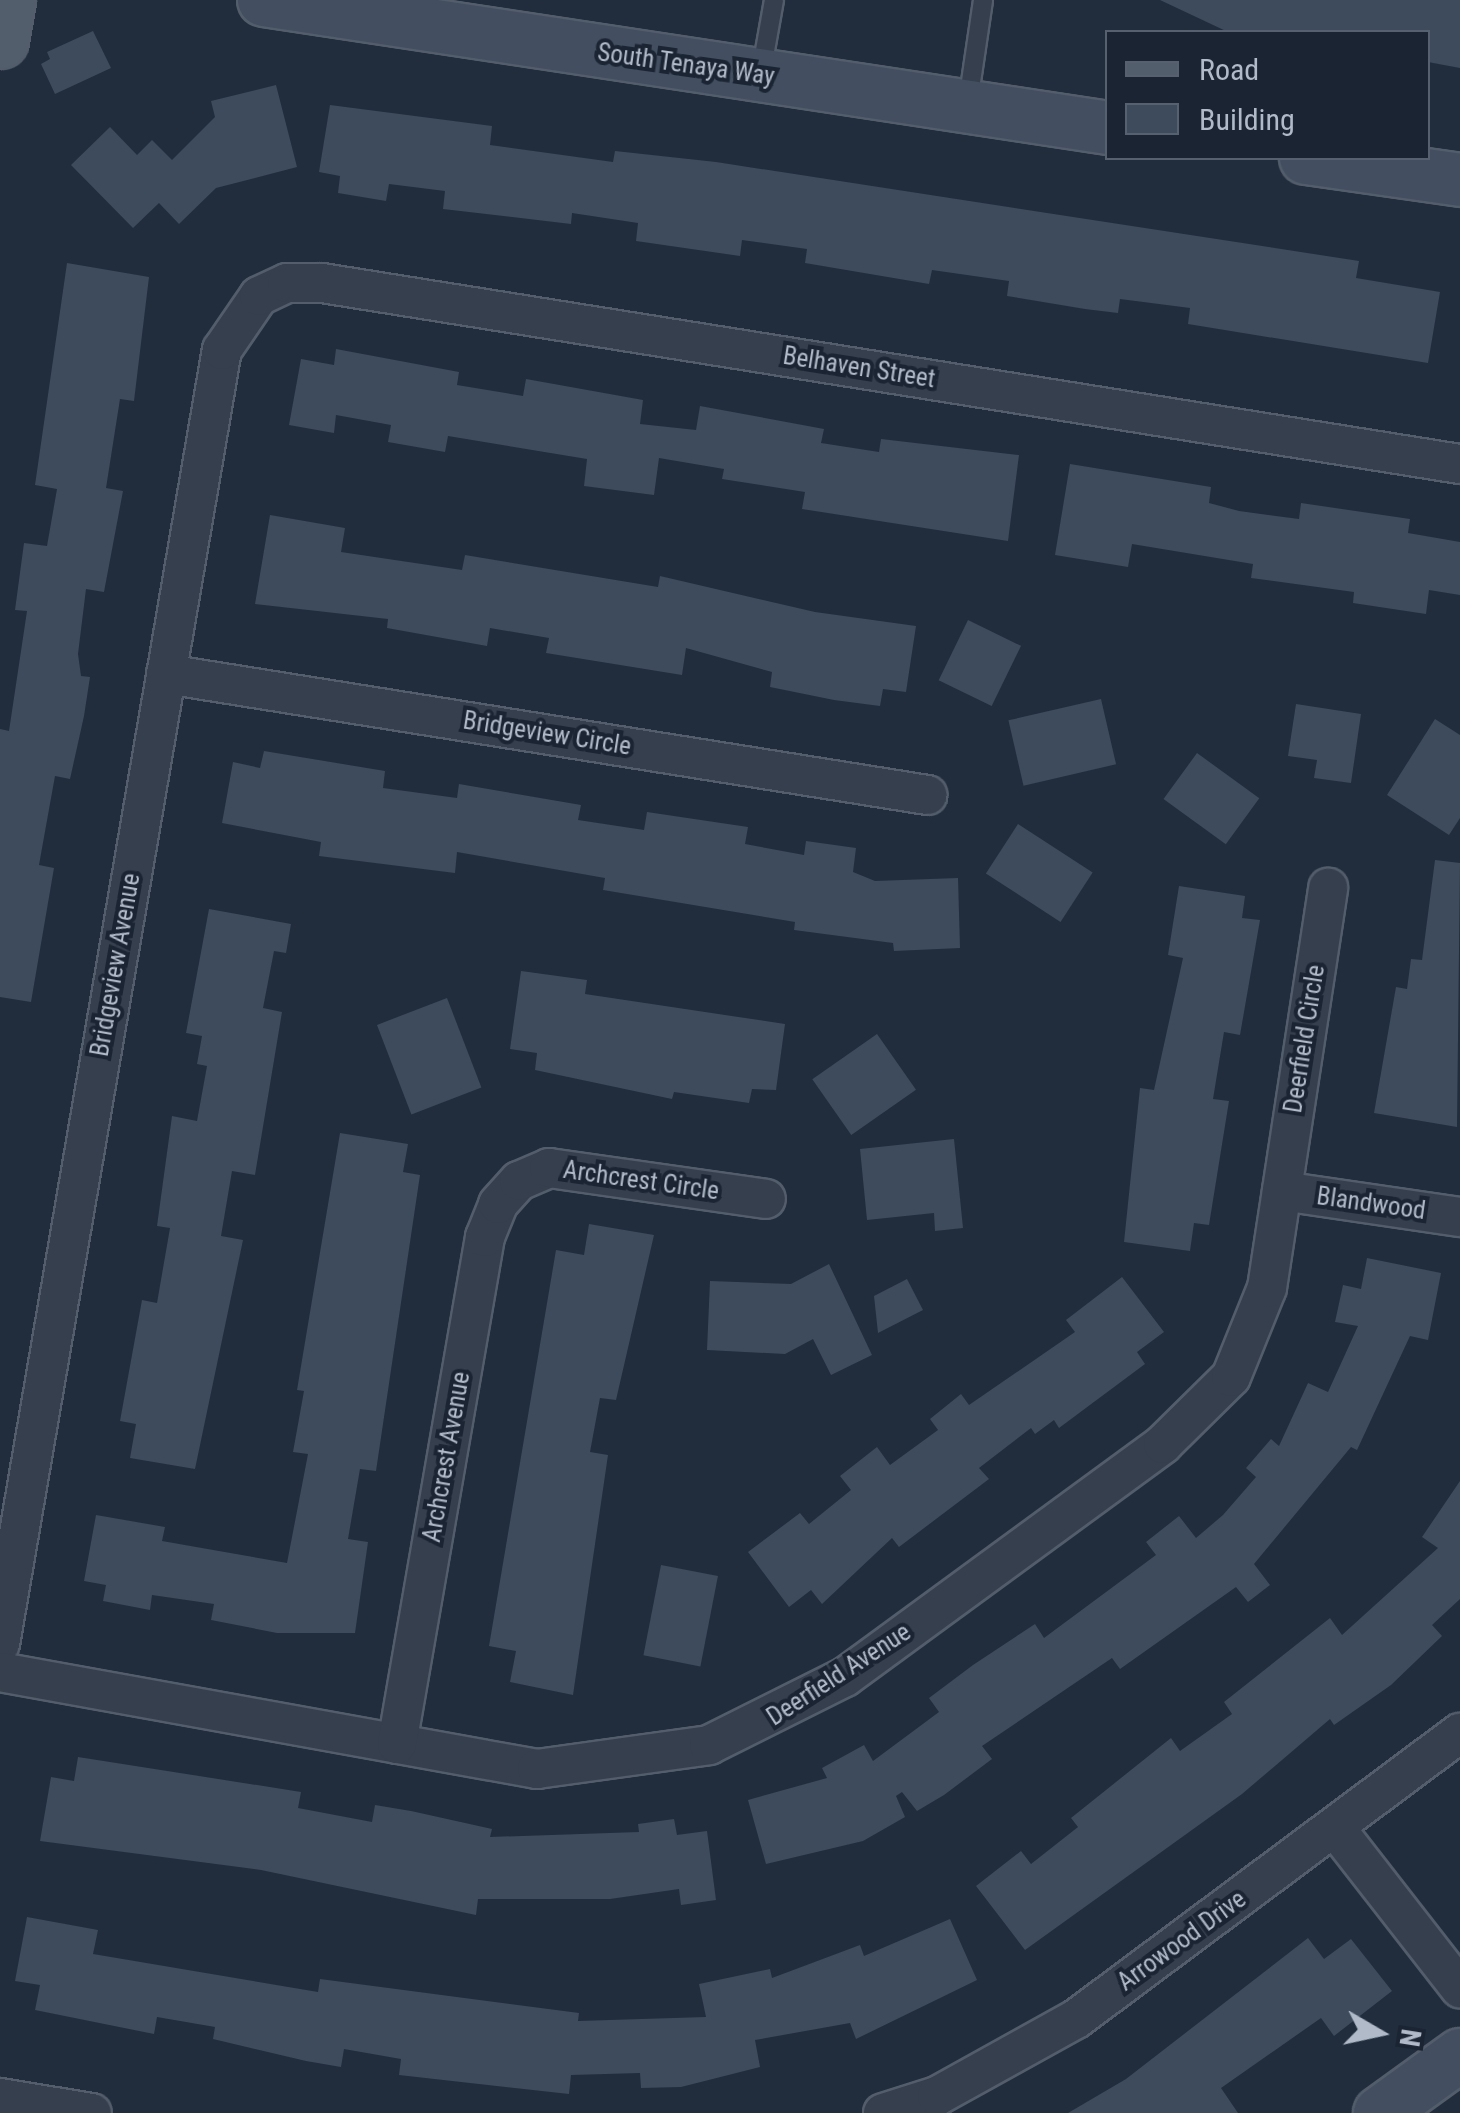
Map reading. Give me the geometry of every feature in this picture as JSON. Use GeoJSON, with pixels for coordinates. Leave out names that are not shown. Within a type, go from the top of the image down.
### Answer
{"type":"FeatureCollection","features":[{"type":"Feature","properties":{"kind":"main road"},"geometry":{"type":"LineString","coordinates":[[0,40],[6,0]]}},
{"type":"Feature","properties":{"kind":"street","name":"South Tenaya Way"},"geometry":{"type":"LineString","coordinates":[[264,0],[334,6],[1105,128]]}},
{"type":"Feature","properties":{"kind":"street"},"geometry":{"type":"LineString","coordinates":[[1320,160],[1460,180]]}},
{"type":"Feature","properties":{"kind":"street","name":"Belhaven Street"},"geometry":{"type":"LineString","coordinates":[[260,296],[287,283],[322,282],[1460,464]]}},
{"type":"Feature","properties":{"kind":"street","name":"Bridgeview Avenue"},"geometry":{"type":"LineString","coordinates":[[0,1644],[222,350],[260,296]]}},
{"type":"Feature","properties":{"kind":"street","name":"Bridgeview Circle"},"geometry":{"type":"LineString","coordinates":[[166,674],[927,795]]}},
{"type":"Feature","properties":{"kind":"street","name":"Deerfield Circle"},"geometry":{"type":"LineString","coordinates":[[1282,1190],[1328,888]]}},
{"type":"Feature","properties":{"kind":"street","name":"Archcrest Circle"},"geometry":{"type":"LineString","coordinates":[[519,1181],[549,1168],[766,1199]]}},
{"type":"Feature","properties":{"kind":"street","name":"Archcrest Avenue"},"geometry":{"type":"LineString","coordinates":[[397,1744],[485,1237],[498,1204],[519,1181]]}},
{"type":"Feature","properties":{"kind":"street","name":"Blandwood"},"geometry":{"type":"LineString","coordinates":[[1282,1190],[1460,1217]]}},
{"type":"Feature","properties":{"kind":"street","name":"Deerfield Avenue"},"geometry":{"type":"LineString","coordinates":[[0,1672],[537,1770],[599,1766],[709,1745],[845,1678],[1163,1444],[1231,1377],[1267,1288],[1282,1190]]}},
{"type":"Feature","properties":{"kind":"street","name":"Arrowood Drive"},"geometry":{"type":"LineString","coordinates":[[883,2113],[937,2096],[1076,2019],[1460,1733]]}},
{"type":"Feature","properties":{"kind":"street"},"geometry":{"type":"LineString","coordinates":[[1336,1829],[1460,1988]]}},
{"type":"Feature","properties":{"kind":"street"},"geometry":{"type":"LineString","coordinates":[[1380,2113],[1460,2055]]}},
{"type":"Feature","properties":{"kind":"street"},"geometry":{"type":"LineString","coordinates":[[0,2098],[92,2113]]}},
{"type":"Feature","properties":{"kind":"lane"},"geometry":{"type":"LineString","coordinates":[[760,76],[774,0]]}},
{"type":"Feature","properties":{"kind":"lane"},"geometry":{"type":"LineString","coordinates":[[968,107],[983,0]]}},
{"type":"Feature","properties":{"kind":"building"},"geometry":{"type":"Polygon","coordinates":[[[1160,0],[1460,0],[1460,68],[1430,62],[1430,30],[1224,30],[1160,0]]]}},
{"type":"Feature","properties":{"kind":"building"},"geometry":{"type":"Polygon","coordinates":[[[93,31],[111,68],[55,94],[41,64],[50,59],[47,52],[93,31]]]}},
{"type":"Feature","properties":{"kind":"building"},"geometry":{"type":"Polygon","coordinates":[[[276,85],[297,167],[216,188],[179,224],[159,203],[133,228],[71,165],[110,127],[137,155],[152,140],[172,160],[215,117],[211,101],[276,85]]]}},
{"type":"Feature","properties":{"kind":"building"},"geometry":{"type":"Polygon","coordinates":[[[330,105],[492,126],[490,145],[613,162],[615,151],[716,162],[1359,261],[1356,278],[1440,292],[1428,363],[1188,324],[1190,308],[1120,299],[1118,313],[1085,309],[1007,296],[1009,281],[932,270],[929,284],[805,263],[807,249],[742,240],[740,256],[636,241],[638,223],[572,213],[571,224],[443,209],[445,191],[389,184],[386,201],[338,193],[340,176],[319,172],[330,105]]]}},
{"type":"Feature","properties":{"kind":"building"},"geometry":{"type":"Polygon","coordinates":[[[67,263],[149,277],[134,401],[120,399],[106,488],[123,491],[104,592],[86,589],[78,654],[81,676],[90,677],[84,716],[70,779],[55,776],[39,865],[54,868],[31,1002],[0,997],[0,729],[9,731],[27,611],[15,610],[24,543],[47,546],[57,489],[35,485],[67,263]]]}},
{"type":"Feature","properties":{"kind":"building"},"geometry":{"type":"Polygon","coordinates":[[[336,349],[459,372],[457,385],[523,396],[526,379],[643,400],[640,424],[696,430],[700,406],[824,429],[821,443],[879,452],[881,439],[1019,455],[1008,541],[802,509],[805,492],[722,479],[724,469],[659,458],[654,495],[584,486],[587,459],[448,436],[445,452],[388,442],[391,425],[336,415],[334,433],[289,425],[301,359],[334,365],[336,349]]]}},
{"type":"Feature","properties":{"kind":"building"},"geometry":{"type":"Polygon","coordinates":[[[1070,464],[1211,487],[1209,503],[1239,511],[1299,519],[1301,503],[1410,519],[1408,533],[1460,542],[1460,595],[1429,590],[1426,614],[1353,603],[1354,592],[1251,578],[1253,564],[1132,544],[1128,567],[1055,555],[1070,464]]]}},
{"type":"Feature","properties":{"kind":"building"},"geometry":{"type":"Polygon","coordinates":[[[270,515],[345,528],[341,552],[462,570],[465,555],[658,587],[660,576],[815,612],[916,626],[906,692],[883,689],[880,706],[834,700],[770,687],[772,672],[686,648],[682,675],[546,653],[549,638],[490,628],[487,646],[387,628],[388,619],[255,604],[270,515]]]}},
{"type":"Feature","properties":{"kind":"building"},"geometry":{"type":"Polygon","coordinates":[[[968,620],[1021,646],[992,706],[939,680],[968,620]]]}},
{"type":"Feature","properties":{"kind":"building"},"geometry":{"type":"Polygon","coordinates":[[[1101,699],[1116,764],[1024,786],[1008,720],[1101,699]]]}},
{"type":"Feature","properties":{"kind":"building"},"geometry":{"type":"Polygon","coordinates":[[[1296,704],[1361,714],[1351,783],[1314,778],[1317,760],[1288,756],[1296,704]]]}},
{"type":"Feature","properties":{"kind":"building"},"geometry":{"type":"Polygon","coordinates":[[[1435,719],[1460,735],[1460,818],[1449,835],[1387,795],[1435,719]]]}},
{"type":"Feature","properties":{"kind":"building"},"geometry":{"type":"Polygon","coordinates":[[[264,751],[385,771],[383,788],[457,798],[459,784],[581,805],[578,820],[644,830],[647,812],[748,827],[745,844],[804,855],[806,841],[856,848],[853,872],[875,881],[958,878],[960,948],[894,951],[893,943],[794,930],[795,922],[603,890],[605,878],[457,852],[455,873],[319,856],[321,842],[222,823],[233,762],[260,768],[264,751]]]}},
{"type":"Feature","properties":{"kind":"building"},"geometry":{"type":"Polygon","coordinates":[[[1197,753],[1259,798],[1226,844],[1163,799],[1197,753]]]}},
{"type":"Feature","properties":{"kind":"building"},"geometry":{"type":"Polygon","coordinates":[[[1018,824],[1093,872],[1061,922],[986,873],[1018,824]]]}},
{"type":"Feature","properties":{"kind":"building"},"geometry":{"type":"Polygon","coordinates":[[[1435,860],[1460,863],[1457,1127],[1374,1113],[1396,987],[1407,989],[1411,959],[1422,960],[1435,860]]]}},
{"type":"Feature","properties":{"kind":"building"},"geometry":{"type":"Polygon","coordinates":[[[1179,886],[1245,896],[1242,918],[1260,920],[1240,1035],[1224,1032],[1213,1099],[1229,1101],[1209,1225],[1194,1223],[1190,1251],[1124,1242],[1140,1088],[1154,1090],[1183,958],[1168,955],[1179,886]]]}},
{"type":"Feature","properties":{"kind":"building"},"geometry":{"type":"Polygon","coordinates":[[[209,909],[291,924],[286,953],[274,951],[263,1008],[282,1012],[255,1175],[232,1171],[221,1236],[243,1240],[195,1469],[130,1458],[136,1424],[120,1421],[142,1300],[157,1303],[170,1228],[157,1226],[172,1116],[197,1121],[207,1066],[197,1064],[202,1036],[186,1033],[209,909]]]}},
{"type":"Feature","properties":{"kind":"building"},"geometry":{"type":"Polygon","coordinates":[[[521,971],[587,980],[585,994],[785,1024],[776,1090],[752,1089],[749,1103],[674,1092],[672,1099],[535,1070],[537,1053],[510,1049],[521,971]]]}},
{"type":"Feature","properties":{"kind":"building"},"geometry":{"type":"Polygon","coordinates":[[[447,998],[481,1088],[411,1115],[377,1025],[447,998]]]}},
{"type":"Feature","properties":{"kind":"building"},"geometry":{"type":"Polygon","coordinates":[[[877,1034],[916,1090],[851,1135],[812,1079],[877,1034]]]}},
{"type":"Feature","properties":{"kind":"building"},"geometry":{"type":"Polygon","coordinates":[[[340,1133],[408,1144],[403,1172],[420,1175],[376,1471],[360,1469],[348,1539],[368,1542],[355,1633],[277,1633],[211,1620],[214,1604],[152,1595],[150,1610],[103,1601],[106,1585],[84,1581],[96,1515],[165,1527],[162,1541],[287,1563],[308,1454],[293,1452],[304,1391],[297,1390],[340,1133]]]}},
{"type":"Feature","properties":{"kind":"building"},"geometry":{"type":"Polygon","coordinates":[[[954,1139],[963,1228],[935,1231],[934,1213],[867,1220],[860,1149],[954,1139]]]}},
{"type":"Feature","properties":{"kind":"building"},"geometry":{"type":"Polygon","coordinates":[[[589,1224],[654,1235],[616,1400],[600,1398],[590,1452],[608,1455],[573,1695],[510,1682],[516,1651],[489,1646],[556,1250],[584,1255],[589,1224]]]}},
{"type":"Feature","properties":{"kind":"building"},"geometry":{"type":"Polygon","coordinates":[[[1367,1258],[1441,1273],[1428,1340],[1410,1336],[1357,1450],[1351,1447],[1254,1564],[1270,1585],[1248,1602],[1236,1587],[1120,1669],[1112,1658],[982,1746],[992,1759],[944,1795],[917,1811],[902,1792],[896,1796],[905,1817],[863,1841],[766,1864],[748,1800],[827,1778],[822,1768],[864,1745],[873,1761],[939,1712],[929,1698],[973,1665],[1035,1624],[1044,1638],[1156,1555],[1146,1542],[1179,1516],[1196,1538],[1223,1515],[1256,1477],[1246,1468],[1271,1439],[1279,1446],[1308,1383],[1328,1392],[1358,1326],[1335,1322],[1343,1285],[1361,1289],[1367,1258]]]}},
{"type":"Feature","properties":{"kind":"building"},"geometry":{"type":"Polygon","coordinates":[[[829,1264],[872,1355],[831,1375],[813,1339],[785,1354],[707,1350],[710,1281],[791,1284],[829,1264]]]}},
{"type":"Feature","properties":{"kind":"building"},"geometry":{"type":"Polygon","coordinates":[[[1122,1277],[1164,1332],[1137,1352],[1145,1364],[1059,1428],[1054,1420],[1035,1434],[1031,1428],[979,1468],[989,1479],[899,1547],[892,1538],[822,1604],[811,1590],[789,1607],[748,1552],[800,1513],[809,1524],[851,1490],[840,1476],[877,1447],[890,1465],[938,1430],[930,1419],[961,1394],[969,1405],[1075,1332],[1066,1320],[1122,1277]]]}},
{"type":"Feature","properties":{"kind":"building"},"geometry":{"type":"Polygon","coordinates":[[[907,1279],[923,1310],[878,1333],[874,1296],[907,1279]]]}},
{"type":"Feature","properties":{"kind":"building"},"geometry":{"type":"Polygon","coordinates":[[[1460,1481],[1460,1599],[1432,1625],[1442,1636],[1391,1685],[1334,1725],[1330,1719],[1242,1794],[1025,1950],[976,1886],[1021,1851],[1031,1864],[1078,1827],[1071,1818],[1171,1738],[1180,1751],[1232,1714],[1224,1702],[1330,1618],[1342,1635],[1438,1548],[1422,1537],[1460,1481]]]}},
{"type":"Feature","properties":{"kind":"building"},"geometry":{"type":"Polygon","coordinates":[[[661,1565],[718,1576],[700,1666],[643,1655],[661,1565]]]}},
{"type":"Feature","properties":{"kind":"building"},"geometry":{"type":"Polygon","coordinates":[[[78,1757],[301,1792],[298,1808],[372,1822],[375,1805],[411,1811],[492,1829],[490,1837],[639,1832],[638,1824],[674,1819],[677,1835],[707,1831],[716,1900],[681,1905],[679,1889],[610,1899],[478,1899],[476,1915],[261,1870],[40,1841],[51,1777],[74,1781],[78,1757]]]}},
{"type":"Feature","properties":{"kind":"building"},"geometry":{"type":"Polygon","coordinates":[[[27,1917],[98,1930],[93,1954],[318,1992],[320,1979],[579,2013],[578,2021],[706,2017],[699,1984],[770,1969],[772,1978],[860,1945],[864,1956],[950,1919],[977,1980],[856,2039],[850,2023],[755,2040],[760,2067],[681,2087],[641,2088],[640,2073],[571,2075],[569,2094],[399,2075],[401,2059],[344,2049],[341,2067],[306,2061],[213,2039],[215,2027],[157,2017],[154,2034],[35,2010],[40,1985],[15,1981],[27,1917]]]}},
{"type":"Feature","properties":{"kind":"building"},"geometry":{"type":"Polygon","coordinates":[[[1308,1938],[1324,1959],[1351,1939],[1392,1991],[1334,2036],[1321,2018],[1221,2088],[1238,2113],[1068,2113],[1126,2079],[1308,1938]]]}}]}
